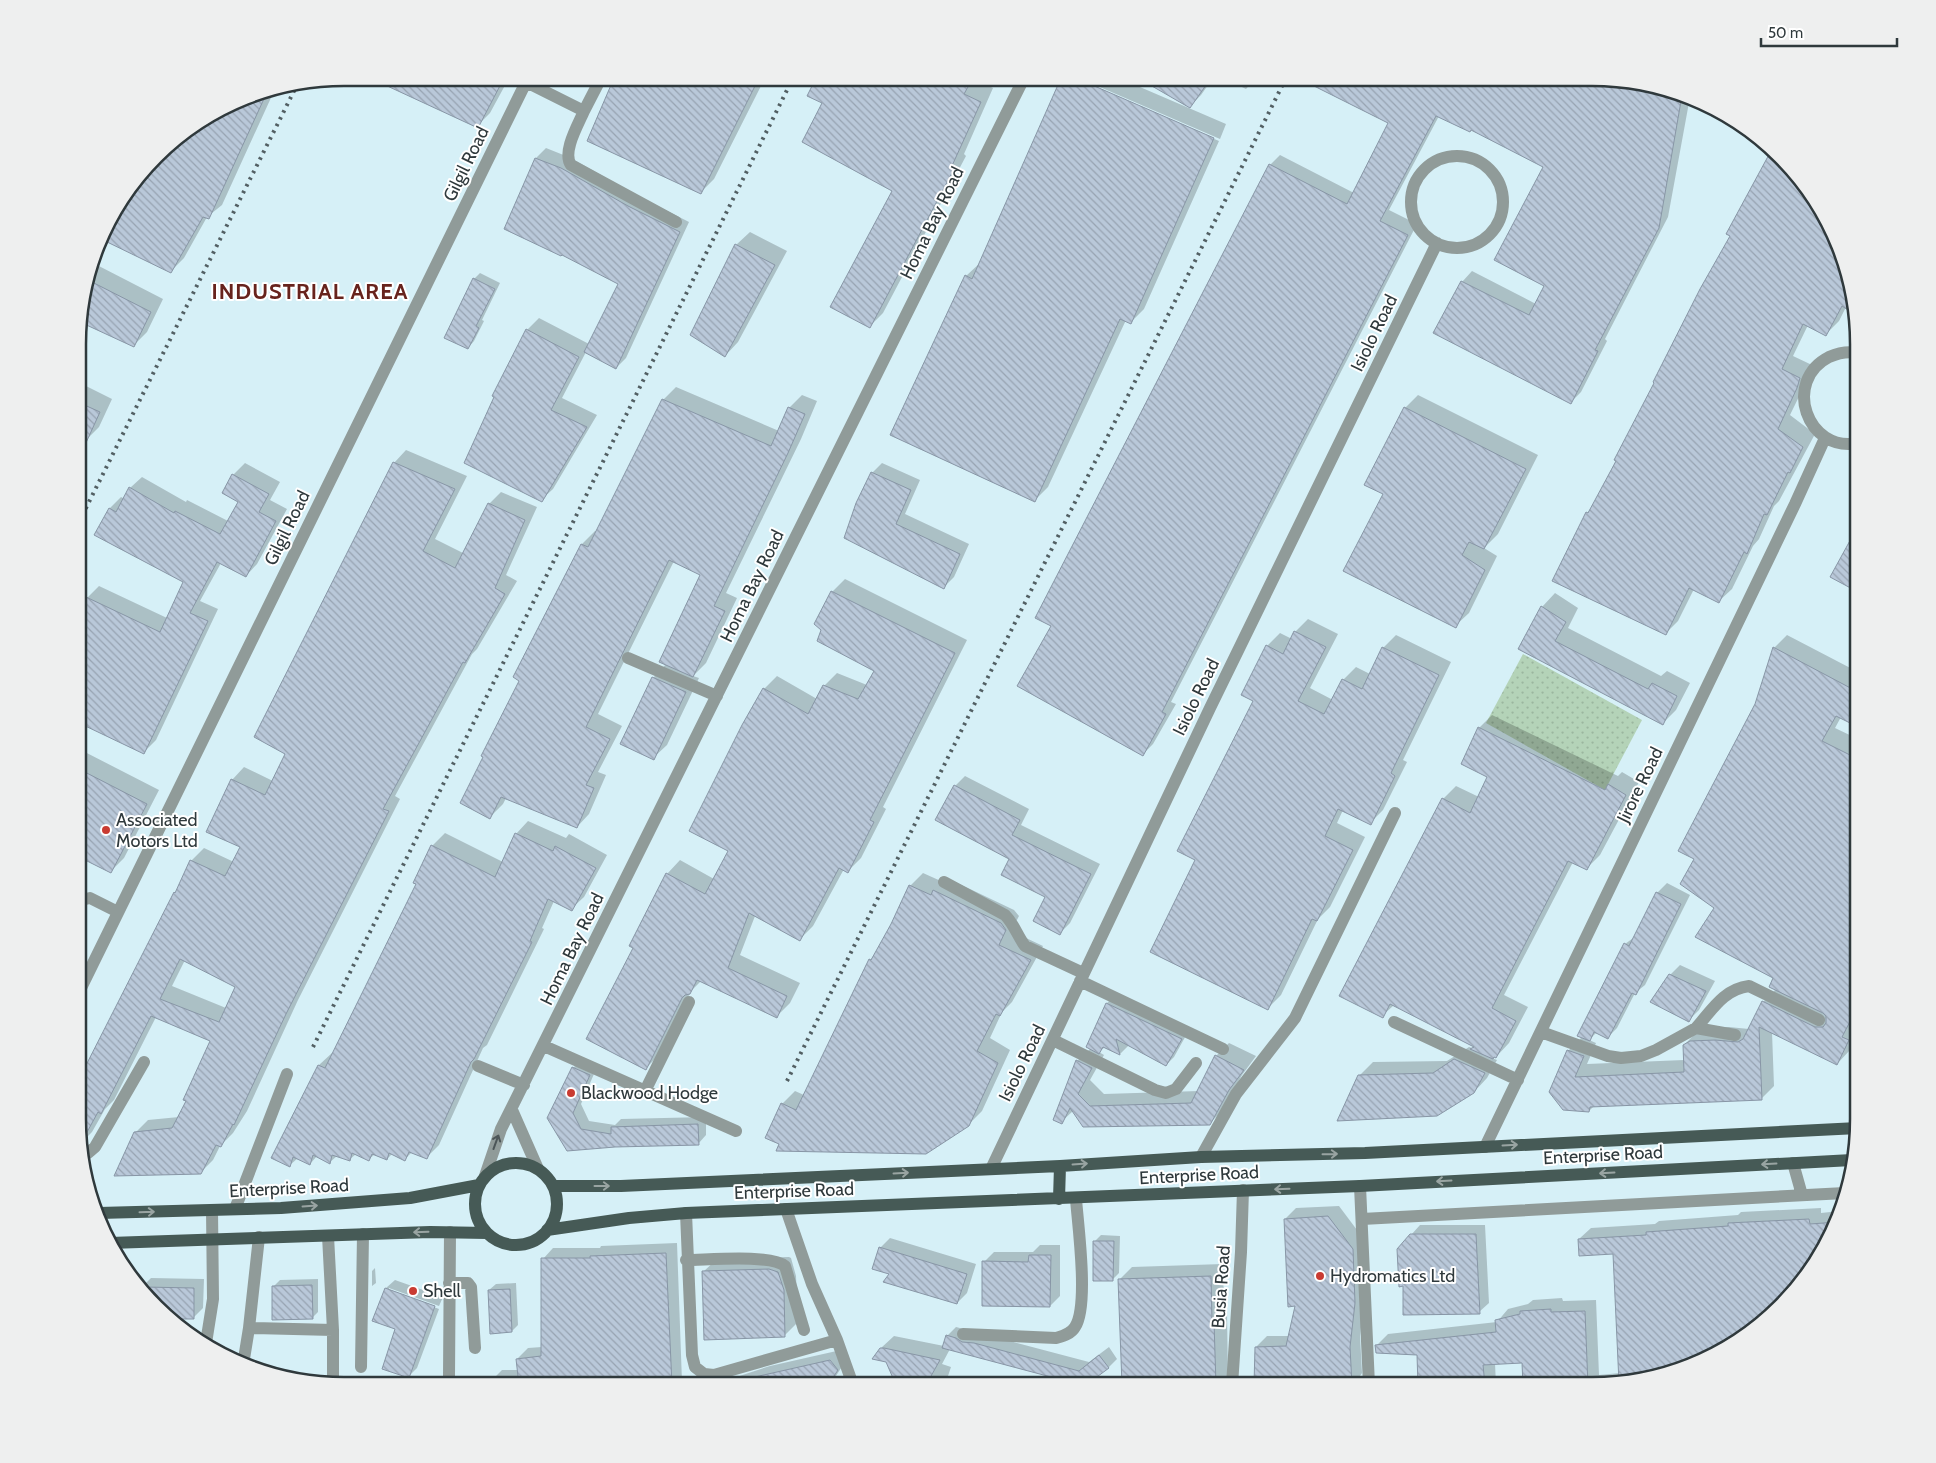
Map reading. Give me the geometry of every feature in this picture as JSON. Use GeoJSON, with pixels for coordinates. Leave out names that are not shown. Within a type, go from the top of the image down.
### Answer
{"type":"FeatureCollection","features":[{"type":"Feature","properties":{"kind":"main road","name":"Enterprise Road"},"geometry":{"type":"LineString","coordinates":[[553,1186],[631,1186],[1060,1166],[1200,1157],[1365,1153],[1849,1128]]}},
{"type":"Feature","properties":{"kind":"main road","name":"Enterprise Road"},"geometry":{"type":"LineString","coordinates":[[118,1243],[213,1238],[450,1232],[487,1233],[495,1240],[505,1244],[521,1245],[539,1238],[548,1230],[629,1218],[686,1213],[1076,1199],[1847,1160]]}},
{"type":"Feature","properties":{"kind":"main road","name":"Enterprise Road"},"geometry":{"type":"LineString","coordinates":[[104,1213],[282,1208],[410,1198],[482,1181],[500,1167],[516,1163],[528,1164],[538,1169]]}},
{"type":"Feature","properties":{"kind":"main road"},"geometry":{"type":"LineString","coordinates":[[1059,1199],[1060,1166]]}},
{"type":"Feature","properties":{"kind":"main road"},"geometry":{"type":"LineString","coordinates":[[538,1169],[553,1186],[556,1197],[554,1220],[548,1230]]}},
{"type":"Feature","properties":{"kind":"main road"},"geometry":{"type":"LineString","coordinates":[[482,1181],[475,1205],[478,1220],[487,1233]]}},
{"type":"Feature","properties":{"kind":"lane","name":"Gilgil Road"},"geometry":{"type":"LineString","coordinates":[[86,978],[524,86]]}},
{"type":"Feature","properties":{"kind":"lane"},"geometry":{"type":"LineString","coordinates":[[538,86],[584,111]]}},
{"type":"Feature","properties":{"kind":"lane"},"geometry":{"type":"LineString","coordinates":[[597,86],[584,111],[568,151],[568,160],[571,165],[676,222]]}},
{"type":"Feature","properties":{"kind":"lane","name":"Homa Bay Road"},"geometry":{"type":"LineString","coordinates":[[482,1181],[498,1138],[524,1085],[1020,86]]}},
{"type":"Feature","properties":{"kind":"lane"},"geometry":{"type":"LineString","coordinates":[[1461,156],[1478,161],[1492,172],[1501,189],[1502,208],[1500,218],[1490,234],[1474,244],[1455,248],[1437,243],[1428,238],[1416,223],[1411,204],[1414,185],[1425,169],[1442,159],[1461,156]]}},
{"type":"Feature","properties":{"kind":"lane","name":"Isiolo Road"},"geometry":{"type":"LineString","coordinates":[[991,1169],[1206,716],[1437,243]]}},
{"type":"Feature","properties":{"kind":"lane"},"geometry":{"type":"LineString","coordinates":[[1850,352],[1844,352],[1825,359],[1817,366],[1806,383],[1804,393],[1806,414],[1817,431],[1826,438],[1845,444],[1850,444]]}},
{"type":"Feature","properties":{"kind":"lane","name":"Jirore Road"},"geometry":{"type":"LineString","coordinates":[[1485,1147],[1826,438]]}},
{"type":"Feature","properties":{"kind":"lane"},"geometry":{"type":"LineString","coordinates":[[628,658],[717,696]]}},
{"type":"Feature","properties":{"kind":"lane"},"geometry":{"type":"LineString","coordinates":[[1200,1157],[1239,1088],[1295,1018],[1395,813]]}},
{"type":"Feature","properties":{"kind":"lane"},"geometry":{"type":"LineString","coordinates":[[944,882],[1005,914],[1013,922],[1026,946],[1082,977],[1223,1049]]}},
{"type":"Feature","properties":{"kind":"lane"},"geometry":{"type":"LineString","coordinates":[[86,899],[90,898],[118,912]]}},
{"type":"Feature","properties":{"kind":"lane"},"geometry":{"type":"LineString","coordinates":[[1541,1032],[1608,1056],[1621,1058],[1641,1056],[1696,1028],[1723,996],[1741,987],[1749,986],[1819,1020]]}},
{"type":"Feature","properties":{"kind":"lane"},"geometry":{"type":"LineString","coordinates":[[645,1091],[689,1002]]}},
{"type":"Feature","properties":{"kind":"lane"},"geometry":{"type":"LineString","coordinates":[[1394,1022],[1518,1080]]}},
{"type":"Feature","properties":{"kind":"lane"},"geometry":{"type":"LineString","coordinates":[[1696,1028],[1735,1035]]}},
{"type":"Feature","properties":{"kind":"lane"},"geometry":{"type":"LineString","coordinates":[[1053,1040],[1155,1090],[1166,1093],[1176,1089],[1196,1063]]}},
{"type":"Feature","properties":{"kind":"lane"},"geometry":{"type":"LineString","coordinates":[[544,1046],[736,1131]]}},
{"type":"Feature","properties":{"kind":"lane"},"geometry":{"type":"LineString","coordinates":[[88,1153],[95,1147],[144,1062]]}},
{"type":"Feature","properties":{"kind":"lane"},"geometry":{"type":"LineString","coordinates":[[478,1066],[524,1085]]}},
{"type":"Feature","properties":{"kind":"lane"},"geometry":{"type":"LineString","coordinates":[[235,1209],[287,1074]]}},
{"type":"Feature","properties":{"kind":"lane"},"geometry":{"type":"LineString","coordinates":[[512,1110],[538,1169]]}},
{"type":"Feature","properties":{"kind":"lane"},"geometry":{"type":"LineString","coordinates":[[1793,1163],[1802,1195]]}},
{"type":"Feature","properties":{"kind":"lane"},"geometry":{"type":"LineString","coordinates":[[1360,1186],[1369,1377]]}},
{"type":"Feature","properties":{"kind":"lane","name":"Busia Road"},"geometry":{"type":"LineString","coordinates":[[1233,1377],[1243,1190]]}},
{"type":"Feature","properties":{"kind":"lane"},"geometry":{"type":"LineString","coordinates":[[1362,1219],[1839,1193]]}},
{"type":"Feature","properties":{"kind":"lane"},"geometry":{"type":"LineString","coordinates":[[963,1334],[1056,1338],[1066,1335],[1075,1328],[1080,1315],[1082,1297],[1076,1199]]}},
{"type":"Feature","properties":{"kind":"lane"},"geometry":{"type":"LineString","coordinates":[[786,1209],[812,1284],[837,1340],[850,1377]]}},
{"type":"Feature","properties":{"kind":"lane"},"geometry":{"type":"LineString","coordinates":[[207,1337],[213,1299],[212,1210]]}},
{"type":"Feature","properties":{"kind":"lane"},"geometry":{"type":"LineString","coordinates":[[686,1213],[686,1260],[692,1355],[695,1367],[704,1374],[714,1375],[837,1340]]}},
{"type":"Feature","properties":{"kind":"lane"},"geometry":{"type":"LineString","coordinates":[[449,1377],[450,1232]]}},
{"type":"Feature","properties":{"kind":"lane"},"geometry":{"type":"LineString","coordinates":[[361,1367],[363,1234]]}},
{"type":"Feature","properties":{"kind":"lane"},"geometry":{"type":"LineString","coordinates":[[328,1236],[334,1330],[333,1376]]}},
{"type":"Feature","properties":{"kind":"lane"},"geometry":{"type":"LineString","coordinates":[[245,1356],[259,1237]]}},
{"type":"Feature","properties":{"kind":"lane"},"geometry":{"type":"LineString","coordinates":[[686,1260],[764,1259],[781,1262],[785,1266],[804,1330]]}},
{"type":"Feature","properties":{"kind":"lane"},"geometry":{"type":"LineString","coordinates":[[449,1283],[468,1283],[471,1287],[475,1348]]}},
{"type":"Feature","properties":{"kind":"lane"},"geometry":{"type":"LineString","coordinates":[[249,1328],[334,1330]]}},
{"type":"Feature","properties":{"kind":"green space"},"geometry":{"type":"Polygon","coordinates":[[[1523,654],[1642,720],[1605,790],[1486,723],[1523,654]]]}},
{"type":"Feature","properties":{"kind":"building"},"geometry":{"type":"Polygon","coordinates":[[[387,86],[500,86],[478,128],[387,86]]]}},
{"type":"Feature","properties":{"kind":"building"},"geometry":{"type":"Polygon","coordinates":[[[611,86],[755,86],[701,194],[587,141],[611,86]]]}},
{"type":"Feature","properties":{"kind":"building"},"geometry":{"type":"Polygon","coordinates":[[[812,86],[968,86],[964,94],[981,102],[951,168],[954,169],[870,328],[830,307],[892,191],[802,142],[822,103],[807,96],[812,86]]]}},
{"type":"Feature","properties":{"kind":"building"},"geometry":{"type":"Polygon","coordinates":[[[1057,86],[1094,86],[1214,138],[1131,324],[1120,319],[1035,502],[890,435],[965,275],[972,279],[1057,86]]]}},
{"type":"Feature","properties":{"kind":"building"},"geometry":{"type":"Polygon","coordinates":[[[1152,86],[1205,86],[1190,108],[1152,86]]]}},
{"type":"Feature","properties":{"kind":"building"},"geometry":{"type":"Polygon","coordinates":[[[1314,86],[1592,86],[1642,91],[1681,102],[1659,228],[1595,350],[1598,351],[1571,404],[1433,333],[1461,281],[1529,315],[1544,286],[1494,260],[1543,167],[1471,130],[1470,132],[1436,116],[1380,221],[1408,235],[1162,712],[1166,714],[1143,756],[1017,686],[1051,626],[1035,618],[1269,164],[1347,204],[1388,123],[1314,86]]]}},
{"type":"Feature","properties":{"kind":"building"},"geometry":{"type":"Polygon","coordinates":[[[264,99],[209,219],[203,217],[171,273],[108,242],[121,215],[150,174],[174,150],[215,121],[264,99]]]}},
{"type":"Feature","properties":{"kind":"building"},"geometry":{"type":"Polygon","coordinates":[[[1768,156],[1796,187],[1823,230],[1836,261],[1848,310],[1842,306],[1826,336],[1803,324],[1782,369],[1800,378],[1778,429],[1803,447],[1790,473],[1788,472],[1767,515],[1764,514],[1747,554],[1744,552],[1719,603],[1689,588],[1666,635],[1552,581],[1586,512],[1588,513],[1616,461],[1614,460],[1700,289],[1730,236],[1726,234],[1768,156]]]}},
{"type":"Feature","properties":{"kind":"building"},"geometry":{"type":"Polygon","coordinates":[[[535,158],[561,168],[628,206],[680,232],[616,369],[584,352],[618,284],[562,255],[504,229],[535,158]]]}},
{"type":"Feature","properties":{"kind":"building"},"geometry":{"type":"Polygon","coordinates":[[[735,244],[775,265],[725,357],[690,335],[735,244]]]}},
{"type":"Feature","properties":{"kind":"building"},"geometry":{"type":"Polygon","coordinates":[[[473,278],[495,289],[476,326],[479,328],[468,349],[444,338],[473,278]]]}},
{"type":"Feature","properties":{"kind":"building"},"geometry":{"type":"Polygon","coordinates":[[[94,283],[151,312],[134,347],[87,325],[94,283]]]}},
{"type":"Feature","properties":{"kind":"building"},"geometry":{"type":"Polygon","coordinates":[[[526,329],[579,357],[551,410],[587,427],[542,502],[464,463],[494,397],[492,396],[526,329]]]}},
{"type":"Feature","properties":{"kind":"building"},"geometry":{"type":"Polygon","coordinates":[[[662,399],[771,446],[788,407],[805,414],[714,606],[725,611],[693,677],[659,662],[700,575],[669,560],[586,727],[610,739],[586,785],[594,788],[577,828],[501,797],[490,819],[460,803],[483,757],[481,756],[519,681],[513,677],[581,544],[588,547],[662,399]]]}},
{"type":"Feature","properties":{"kind":"building"},"geometry":{"type":"Polygon","coordinates":[[[86,406],[100,412],[86,443],[86,406]]]}},
{"type":"Feature","properties":{"kind":"building"},"geometry":{"type":"Polygon","coordinates":[[[1404,407],[1526,469],[1484,549],[1469,542],[1462,555],[1485,570],[1456,628],[1343,571],[1383,494],[1364,485],[1404,407]]]}},
{"type":"Feature","properties":{"kind":"building"},"geometry":{"type":"Polygon","coordinates":[[[393,462],[455,489],[423,551],[455,568],[488,503],[525,520],[495,588],[505,594],[465,663],[463,662],[383,809],[389,811],[286,1014],[234,1125],[221,1147],[216,1145],[201,1174],[114,1176],[134,1132],[172,1128],[186,1101],[183,1100],[210,1041],[151,1016],[101,1114],[98,1112],[87,1133],[86,1065],[175,893],[190,860],[225,876],[240,847],[206,832],[231,779],[265,795],[285,754],[254,737],[393,462]],[[180,959],[160,999],[219,1022],[235,987],[180,959]]]}},
{"type":"Feature","properties":{"kind":"building"},"geometry":{"type":"Polygon","coordinates":[[[871,472],[911,490],[896,524],[960,554],[944,589],[844,538],[856,503],[871,472]]]}},
{"type":"Feature","properties":{"kind":"building"},"geometry":{"type":"Polygon","coordinates":[[[232,474],[269,494],[259,512],[276,521],[246,577],[217,562],[190,613],[208,621],[144,754],[86,726],[86,597],[160,632],[183,582],[94,535],[109,508],[116,512],[129,487],[174,513],[175,511],[220,534],[238,502],[222,493],[232,474]]]}},
{"type":"Feature","properties":{"kind":"building"},"geometry":{"type":"Polygon","coordinates":[[[1850,541],[1850,588],[1830,577],[1850,541]]]}},
{"type":"Feature","properties":{"kind":"building"},"geometry":{"type":"Polygon","coordinates":[[[831,591],[955,653],[870,820],[874,822],[848,873],[839,868],[800,941],[749,913],[728,968],[787,996],[777,1018],[697,980],[690,994],[682,998],[646,1070],[586,1039],[633,948],[629,946],[666,873],[705,894],[728,851],[689,831],[742,725],[763,688],[808,714],[823,685],[858,699],[874,671],[817,641],[821,630],[814,624],[831,591]]]}},
{"type":"Feature","properties":{"kind":"building"},"geometry":{"type":"Polygon","coordinates":[[[1541,606],[1566,622],[1555,641],[1648,689],[1652,683],[1677,696],[1663,725],[1518,649],[1541,606]]]}},
{"type":"Feature","properties":{"kind":"building"},"geometry":{"type":"Polygon","coordinates":[[[1294,631],[1326,647],[1298,701],[1324,714],[1342,679],[1362,689],[1382,647],[1439,675],[1391,773],[1395,776],[1371,825],[1338,809],[1325,836],[1353,850],[1317,921],[1312,919],[1268,1010],[1150,952],[1195,860],[1177,851],[1253,701],[1241,695],[1266,645],[1283,654],[1294,631]]]}},
{"type":"Feature","properties":{"kind":"building"},"geometry":{"type":"Polygon","coordinates":[[[1773,647],[1850,688],[1850,723],[1836,716],[1822,741],[1850,755],[1850,1022],[1842,1037],[1849,1040],[1837,1065],[1759,1027],[1762,1100],[1590,1107],[1589,1112],[1563,1110],[1549,1092],[1567,1050],[1584,1056],[1575,1077],[1684,1072],[1683,1045],[1690,1041],[1715,1040],[1738,1042],[1743,1039],[1762,1001],[1815,1027],[1823,1027],[1826,1023],[1826,1016],[1823,1013],[1769,987],[1773,978],[1695,937],[1714,908],[1680,884],[1694,859],[1678,851],[1755,704],[1773,647]]]}},
{"type":"Feature","properties":{"kind":"building"},"geometry":{"type":"Polygon","coordinates":[[[652,677],[686,692],[654,760],[620,744],[652,677]]]}},
{"type":"Feature","properties":{"kind":"building"},"geometry":{"type":"Polygon","coordinates":[[[1478,727],[1605,790],[1608,784],[1626,795],[1587,870],[1568,861],[1492,1008],[1516,1021],[1496,1058],[1494,1057],[1493,1059],[1470,1049],[1474,1047],[1390,1004],[1383,1018],[1339,996],[1442,798],[1470,813],[1487,777],[1461,764],[1478,727]]]}},
{"type":"Feature","properties":{"kind":"building","name":"Associated Motors Ltd"},"geometry":{"type":"Polygon","coordinates":[[[86,773],[147,804],[111,873],[86,860],[86,773]]]}},
{"type":"Feature","properties":{"kind":"building"},"geometry":{"type":"Polygon","coordinates":[[[954,785],[1020,820],[1012,835],[1091,874],[1060,935],[1033,921],[1045,897],[1001,875],[1009,859],[935,820],[954,785]]]}},
{"type":"Feature","properties":{"kind":"building"},"geometry":{"type":"Polygon","coordinates":[[[515,833],[553,851],[555,846],[596,868],[572,911],[548,899],[530,941],[532,942],[471,1062],[427,1159],[409,1152],[405,1161],[389,1153],[387,1160],[372,1154],[369,1161],[352,1153],[350,1161],[332,1155],[330,1164],[313,1155],[310,1165],[293,1157],[290,1167],[271,1158],[318,1065],[325,1068],[416,884],[413,883],[431,845],[495,877],[515,833]]]}},
{"type":"Feature","properties":{"kind":"building"},"geometry":{"type":"Polygon","coordinates":[[[909,885],[931,895],[933,890],[1001,923],[1006,930],[999,945],[1031,960],[1000,1016],[996,1014],[977,1051],[998,1063],[969,1126],[926,1154],[776,1151],[779,1144],[765,1138],[781,1103],[796,1110],[869,959],[871,960],[891,924],[909,885]]]}},
{"type":"Feature","properties":{"kind":"building"},"geometry":{"type":"Polygon","coordinates":[[[1656,892],[1681,904],[1636,995],[1632,993],[1608,1039],[1594,1032],[1590,1041],[1577,1036],[1624,943],[1629,946],[1656,892]]]}},
{"type":"Feature","properties":{"kind":"building"},"geometry":{"type":"Polygon","coordinates":[[[1669,974],[1706,991],[1689,1022],[1650,1002],[1669,974]]]}},
{"type":"Feature","properties":{"kind":"building"},"geometry":{"type":"Polygon","coordinates":[[[1106,1003],[1182,1039],[1166,1066],[1116,1039],[1120,1055],[1103,1047],[1099,1054],[1086,1047],[1106,1003]]]}},
{"type":"Feature","properties":{"kind":"building"},"geometry":{"type":"Polygon","coordinates":[[[1215,1055],[1244,1070],[1229,1090],[1210,1125],[1083,1127],[1070,1108],[1062,1124],[1053,1120],[1076,1060],[1092,1068],[1078,1094],[1090,1106],[1191,1103],[1215,1055]]]}},
{"type":"Feature","properties":{"kind":"building"},"geometry":{"type":"Polygon","coordinates":[[[1454,1059],[1485,1073],[1474,1093],[1437,1116],[1337,1121],[1358,1075],[1433,1073],[1454,1059]]]}},
{"type":"Feature","properties":{"kind":"building"},"geometry":{"type":"Polygon","coordinates":[[[572,1067],[590,1075],[573,1113],[581,1129],[611,1134],[611,1127],[698,1124],[699,1145],[615,1147],[567,1151],[547,1118],[572,1067]]]}},
{"type":"Feature","properties":{"kind":"building"},"geometry":{"type":"Polygon","coordinates":[[[1328,1216],[1353,1249],[1355,1303],[1350,1347],[1352,1377],[1254,1377],[1255,1347],[1286,1346],[1295,1306],[1288,1307],[1284,1219],[1328,1216]]]}},
{"type":"Feature","properties":{"kind":"building"},"geometry":{"type":"Polygon","coordinates":[[[1809,1219],[1810,1224],[1828,1223],[1815,1248],[1786,1289],[1749,1323],[1721,1342],[1690,1357],[1658,1368],[1619,1375],[1613,1254],[1579,1256],[1578,1239],[1646,1235],[1646,1232],[1728,1226],[1728,1223],[1809,1219]]]}},
{"type":"Feature","properties":{"kind":"building"},"geometry":{"type":"Polygon","coordinates":[[[1410,1234],[1476,1234],[1480,1314],[1403,1315],[1403,1286],[1399,1287],[1397,1249],[1410,1234]]]}},
{"type":"Feature","properties":{"kind":"building"},"geometry":{"type":"Polygon","coordinates":[[[1093,1241],[1114,1241],[1113,1281],[1093,1281],[1093,1241]]]}},
{"type":"Feature","properties":{"kind":"building"},"geometry":{"type":"Polygon","coordinates":[[[879,1247],[967,1274],[957,1304],[883,1282],[889,1274],[872,1269],[879,1247]]]}},
{"type":"Feature","properties":{"kind":"building"},"geometry":{"type":"Polygon","coordinates":[[[666,1253],[672,1377],[518,1377],[516,1359],[541,1356],[541,1258],[590,1258],[590,1256],[666,1253]]]}},
{"type":"Feature","properties":{"kind":"building"},"geometry":{"type":"Polygon","coordinates":[[[1029,1255],[1051,1255],[1050,1307],[982,1306],[982,1261],[1028,1262],[1029,1255]]]}},
{"type":"Feature","properties":{"kind":"building"},"geometry":{"type":"Polygon","coordinates":[[[769,1269],[778,1272],[784,1290],[785,1337],[704,1340],[702,1271],[769,1269]]]}},
{"type":"Feature","properties":{"kind":"building"},"geometry":{"type":"Polygon","coordinates":[[[1211,1276],[1216,1377],[1122,1377],[1118,1279],[1211,1276]]]}},
{"type":"Feature","properties":{"kind":"building"},"geometry":{"type":"Polygon","coordinates":[[[312,1285],[313,1319],[272,1320],[272,1286],[312,1285]]]}},
{"type":"Feature","properties":{"kind":"building"},"geometry":{"type":"Polygon","coordinates":[[[149,1287],[194,1288],[194,1319],[182,1319],[149,1287]]]}},
{"type":"Feature","properties":{"kind":"building"},"geometry":{"type":"Polygon","coordinates":[[[385,1288],[435,1306],[409,1377],[382,1369],[395,1329],[372,1321],[385,1288]]]}},
{"type":"Feature","properties":{"kind":"building"},"geometry":{"type":"Polygon","coordinates":[[[510,1289],[512,1332],[490,1334],[488,1290],[510,1289]]]}},
{"type":"Feature","properties":{"kind":"building"},"geometry":{"type":"Polygon","coordinates":[[[1551,1309],[1551,1312],[1585,1311],[1588,1377],[1523,1377],[1522,1363],[1483,1365],[1484,1377],[1418,1377],[1417,1355],[1376,1353],[1375,1345],[1496,1332],[1495,1320],[1520,1314],[1520,1311],[1551,1309]]]}},
{"type":"Feature","properties":{"kind":"building"},"geometry":{"type":"Polygon","coordinates":[[[946,1335],[962,1342],[974,1343],[1079,1371],[1099,1355],[1109,1368],[1097,1377],[1051,1377],[942,1348],[946,1335]]]}},
{"type":"Feature","properties":{"kind":"building"},"geometry":{"type":"Polygon","coordinates":[[[880,1348],[884,1348],[940,1360],[930,1377],[893,1377],[886,1362],[872,1359],[880,1348]]]}},
{"type":"Feature","properties":{"kind":"building"},"geometry":{"type":"Polygon","coordinates":[[[830,1360],[838,1370],[833,1377],[755,1377],[830,1360]]]}},
{"type":"Feature","properties":{"kind":"railway"},"geometry":{"type":"LineString","coordinates":[[313,1047],[789,86]]}},
{"type":"Feature","properties":{"kind":"railway"},"geometry":{"type":"LineString","coordinates":[[787,1081],[1282,86]]}},
{"type":"Feature","properties":{"kind":"railway"},"geometry":{"type":"LineString","coordinates":[[86,508],[294,91]]}},
{"type":"Feature","properties":{"kind":"place","name":"Associated Motors Ltd"},"geometry":{"type":"Point","coordinates":[106,830]}},
{"type":"Feature","properties":{"kind":"place","name":"Blackwood Hodge"},"geometry":{"type":"Point","coordinates":[571,1093]}},
{"type":"Feature","properties":{"kind":"place","name":"Hydromatics Ltd"},"geometry":{"type":"Point","coordinates":[1320,1276]}},
{"type":"Feature","properties":{"kind":"place","name":"Shell"},"geometry":{"type":"Point","coordinates":[413,1291]}},
{"type":"Feature","properties":{"kind":"district","name":"INDUSTRIAL AREA"},"geometry":{"type":"Point","coordinates":[310,291]}}]}
